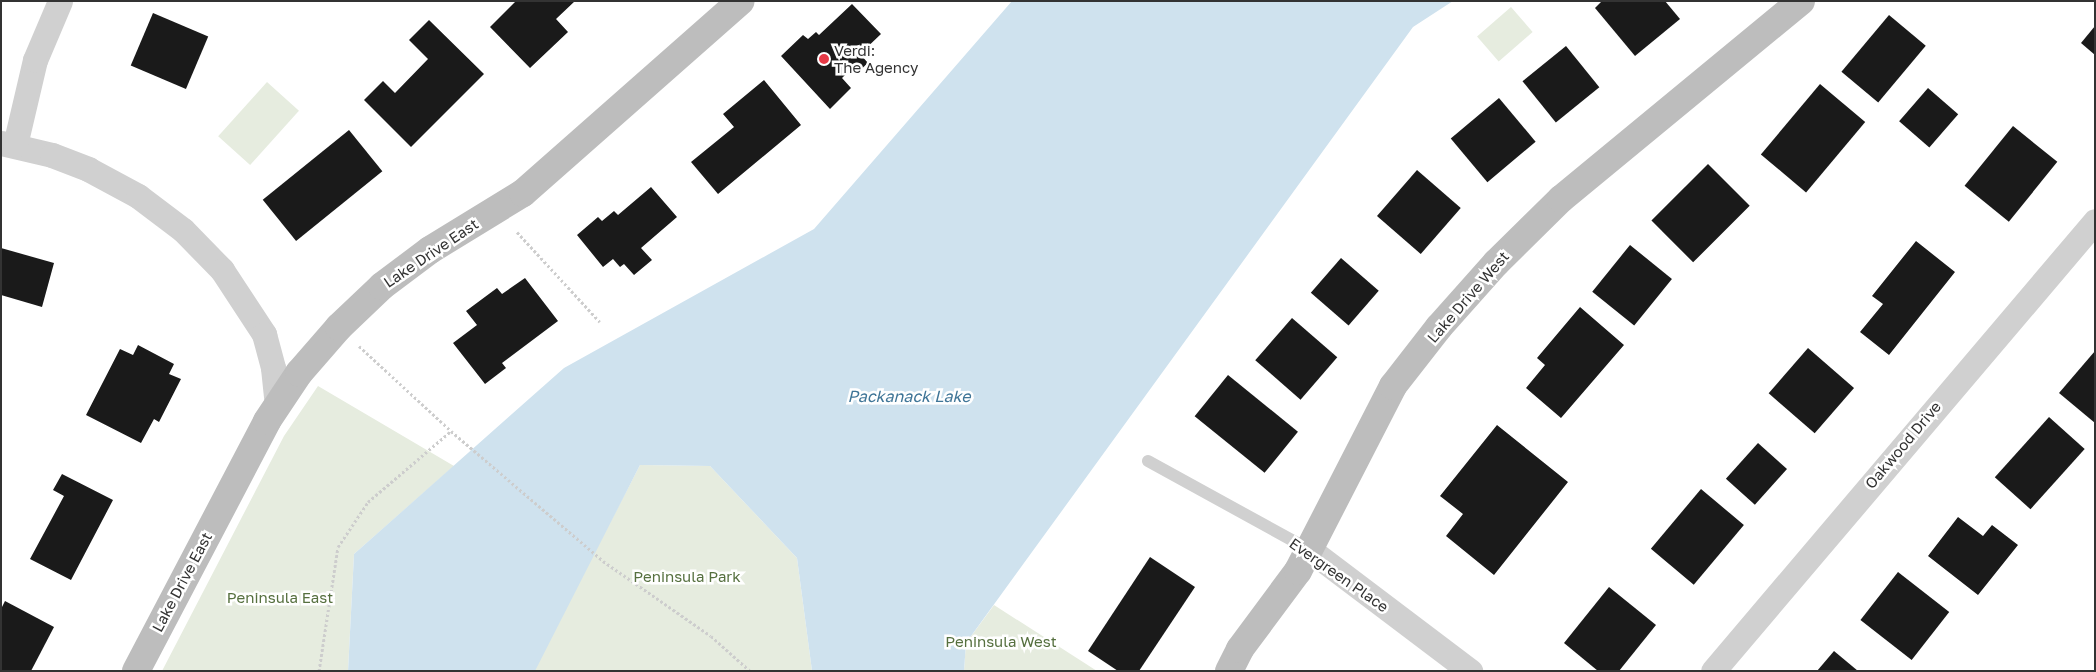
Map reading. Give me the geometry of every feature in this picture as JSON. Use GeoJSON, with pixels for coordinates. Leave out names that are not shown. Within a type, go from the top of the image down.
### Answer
{"type":"FeatureCollection","features":[{"type":"Feature","properties":{"kind":"street"},"geometry":{"type":"LineString","coordinates":[[60,1],[35,60],[8,144],[88,169],[138,196],[183,230],[222,270],[264,334],[273,368],[277,406]]}},
{"type":"Feature","properties":{"kind":"street","name":"Lake Drive East"},"geometry":{"type":"LineString","coordinates":[[136,671],[277,406],[299,373],[339,327],[382,286],[430,250],[523,193],[567,157],[741,1]]}},
{"type":"Feature","properties":{"kind":"street","name":"Lake Drive West"},"geometry":{"type":"LineString","coordinates":[[1229,671],[1240,648],[1298,571],[1393,386],[1439,327],[1496,263],[1561,199],[1801,1]]}},
{"type":"Feature","properties":{"kind":"street","name":"Oakwood Drive"},"geometry":{"type":"LineString","coordinates":[[1713,671],[2095,221]]}},
{"type":"Feature","properties":{"kind":"street","name":"Evergreen Place"},"geometry":{"type":"LineString","coordinates":[[1310,550],[1470,671]]}},
{"type":"Feature","properties":{"kind":"lane","name":"Evergreen Place"},"geometry":{"type":"LineString","coordinates":[[1148,461],[1310,550]]}},
{"type":"Feature","properties":{"kind":"path"},"geometry":{"type":"LineString","coordinates":[[496,209],[600,322]]}},
{"type":"Feature","properties":{"kind":"path"},"geometry":{"type":"LineString","coordinates":[[339,327],[450,431],[602,561],[711,636],[750,671]]}},
{"type":"Feature","properties":{"kind":"path"},"geometry":{"type":"LineString","coordinates":[[319,671],[338,547],[368,502],[450,431]]}},
{"type":"Feature","properties":{"kind":"green space"},"geometry":{"type":"Polygon","coordinates":[[[1511,7],[1533,32],[1499,61],[1477,37],[1511,7]]]}},
{"type":"Feature","properties":{"kind":"green space"},"geometry":{"type":"Polygon","coordinates":[[[267,82],[299,111],[250,165],[218,136],[267,82]]]}},
{"type":"Feature","properties":{"kind":"green space","name":"Peninsula East"},"geometry":{"type":"Polygon","coordinates":[[[318,386],[454,466],[354,554],[348,671],[162,671],[284,436],[318,386]]]}},
{"type":"Feature","properties":{"kind":"green space","name":"Peninsula Park"},"geometry":{"type":"Polygon","coordinates":[[[640,465],[710,466],[797,558],[812,671],[533,671],[640,465]]]}},
{"type":"Feature","properties":{"kind":"green space","name":"Peninsula West"},"geometry":{"type":"Polygon","coordinates":[[[994,605],[1097,671],[964,671],[966,643],[994,605]]]}},
{"type":"Feature","properties":{"kind":"water","name":"Packanack Lake"},"geometry":{"type":"Polygon","coordinates":[[[1012,1],[1453,1],[1413,27],[966,643],[964,671],[812,671],[797,558],[710,466],[640,465],[535,671],[348,671],[354,554],[564,368],[814,229],[1012,1]]]}},
{"type":"Feature","properties":{"kind":"building"},"geometry":{"type":"Polygon","coordinates":[[[516,1],[575,1],[556,19],[568,32],[530,68],[490,27],[516,1]]]}},
{"type":"Feature","properties":{"kind":"building"},"geometry":{"type":"Polygon","coordinates":[[[1602,1],[1665,1],[1680,19],[1635,56],[1595,8],[1602,1]]]}},
{"type":"Feature","properties":{"kind":"building","name":"Verdi: The Agency"},"geometry":{"type":"Polygon","coordinates":[[[852,4],[881,34],[860,54],[868,63],[859,71],[854,66],[842,78],[851,88],[830,109],[781,56],[803,35],[808,39],[816,32],[819,35],[852,4]]]}},
{"type":"Feature","properties":{"kind":"building"},"geometry":{"type":"Polygon","coordinates":[[[153,13],[208,36],[186,89],[131,65],[153,13]]]}},
{"type":"Feature","properties":{"kind":"building"},"geometry":{"type":"Polygon","coordinates":[[[1889,15],[1926,46],[1878,103],[1841,72],[1889,15]]]}},
{"type":"Feature","properties":{"kind":"building"},"geometry":{"type":"Polygon","coordinates":[[[429,20],[484,74],[411,147],[364,100],[383,81],[395,93],[428,59],[409,40],[429,20]]]}},
{"type":"Feature","properties":{"kind":"building"},"geometry":{"type":"Polygon","coordinates":[[[2095,26],[2095,55],[2081,43],[2095,26]]]}},
{"type":"Feature","properties":{"kind":"building"},"geometry":{"type":"Polygon","coordinates":[[[1566,46],[1599,87],[1556,122],[1522,81],[1566,46]]]}},
{"type":"Feature","properties":{"kind":"building"},"geometry":{"type":"Polygon","coordinates":[[[764,80],[801,125],[718,194],[691,162],[734,127],[723,114],[764,80]]]}},
{"type":"Feature","properties":{"kind":"building"},"geometry":{"type":"Polygon","coordinates":[[[1820,84],[1865,122],[1806,192],[1761,154],[1820,84]]]}},
{"type":"Feature","properties":{"kind":"building"},"geometry":{"type":"Polygon","coordinates":[[[1928,88],[1958,114],[1929,147],[1899,121],[1928,88]]]}},
{"type":"Feature","properties":{"kind":"building"},"geometry":{"type":"Polygon","coordinates":[[[1499,98],[1536,142],[1487,182],[1451,138],[1499,98]]]}},
{"type":"Feature","properties":{"kind":"building"},"geometry":{"type":"Polygon","coordinates":[[[2013,126],[2057,162],[2009,222],[1965,186],[2013,126]]]}},
{"type":"Feature","properties":{"kind":"building"},"geometry":{"type":"Polygon","coordinates":[[[349,130],[382,171],[296,241],[263,200],[349,130]]]}},
{"type":"Feature","properties":{"kind":"building"},"geometry":{"type":"Polygon","coordinates":[[[1708,164],[1750,206],[1693,262],[1651,221],[1708,164]]]}},
{"type":"Feature","properties":{"kind":"building"},"geometry":{"type":"Polygon","coordinates":[[[1417,170],[1461,208],[1421,254],[1377,216],[1417,170]]]}},
{"type":"Feature","properties":{"kind":"building"},"geometry":{"type":"Polygon","coordinates":[[[651,187],[677,217],[641,248],[652,260],[634,275],[624,264],[620,267],[613,259],[603,267],[577,235],[598,217],[602,221],[614,211],[618,215],[651,187]]]}},
{"type":"Feature","properties":{"kind":"building"},"geometry":{"type":"Polygon","coordinates":[[[1916,241],[1955,272],[1889,355],[1860,332],[1883,304],[1872,296],[1916,241]]]}},
{"type":"Feature","properties":{"kind":"building"},"geometry":{"type":"Polygon","coordinates":[[[1630,245],[1672,279],[1634,326],[1592,292],[1630,245]]]}},
{"type":"Feature","properties":{"kind":"building"},"geometry":{"type":"Polygon","coordinates":[[[1,248],[54,263],[42,307],[1,295],[1,248]]]}},
{"type":"Feature","properties":{"kind":"building"},"geometry":{"type":"Polygon","coordinates":[[[1341,258],[1379,291],[1349,326],[1311,293],[1341,258]]]}},
{"type":"Feature","properties":{"kind":"building"},"geometry":{"type":"Polygon","coordinates":[[[525,278],[558,321],[502,363],[506,368],[485,384],[453,343],[477,325],[466,311],[497,288],[502,294],[525,278]]]}},
{"type":"Feature","properties":{"kind":"building"},"geometry":{"type":"Polygon","coordinates":[[[1580,307],[1624,345],[1561,418],[1526,388],[1545,365],[1537,358],[1580,307]]]}},
{"type":"Feature","properties":{"kind":"building"},"geometry":{"type":"Polygon","coordinates":[[[1292,318],[1337,357],[1301,400],[1255,360],[1292,318]]]}},
{"type":"Feature","properties":{"kind":"building"},"geometry":{"type":"Polygon","coordinates":[[[138,345],[174,364],[169,374],[181,379],[159,422],[154,419],[141,443],[86,415],[120,349],[133,355],[138,345]]]}},
{"type":"Feature","properties":{"kind":"building"},"geometry":{"type":"Polygon","coordinates":[[[1808,348],[1854,388],[1815,433],[1769,393],[1808,348]]]}},
{"type":"Feature","properties":{"kind":"building"},"geometry":{"type":"Polygon","coordinates":[[[2095,351],[2095,423],[2059,393],[2095,351]]]}},
{"type":"Feature","properties":{"kind":"building"},"geometry":{"type":"Polygon","coordinates":[[[1228,375],[1298,432],[1265,473],[1195,416],[1228,375]]]}},
{"type":"Feature","properties":{"kind":"building"},"geometry":{"type":"Polygon","coordinates":[[[2049,417],[2085,449],[2030,509],[1995,477],[2049,417]]]}},
{"type":"Feature","properties":{"kind":"building"},"geometry":{"type":"Polygon","coordinates":[[[1497,425],[1568,482],[1494,575],[1446,536],[1463,514],[1440,496],[1497,425]]]}},
{"type":"Feature","properties":{"kind":"building"},"geometry":{"type":"Polygon","coordinates":[[[1758,443],[1787,469],[1755,505],[1726,479],[1758,443]]]}},
{"type":"Feature","properties":{"kind":"building"},"geometry":{"type":"Polygon","coordinates":[[[62,474],[113,500],[71,580],[30,559],[64,496],[53,490],[62,474]]]}},
{"type":"Feature","properties":{"kind":"building"},"geometry":{"type":"Polygon","coordinates":[[[1701,489],[1744,525],[1694,585],[1651,549],[1701,489]]]}},
{"type":"Feature","properties":{"kind":"building"},"geometry":{"type":"Polygon","coordinates":[[[1958,517],[1983,536],[1992,525],[2018,545],[1978,595],[1928,556],[1958,517]]]}},
{"type":"Feature","properties":{"kind":"building"},"geometry":{"type":"Polygon","coordinates":[[[1150,557],[1195,587],[1139,671],[1118,671],[1088,651],[1150,557]]]}},
{"type":"Feature","properties":{"kind":"building"},"geometry":{"type":"Polygon","coordinates":[[[1898,572],[1949,612],[1912,660],[1860,620],[1898,572]]]}},
{"type":"Feature","properties":{"kind":"building"},"geometry":{"type":"Polygon","coordinates":[[[1609,587],[1656,625],[1619,671],[1598,671],[1564,643],[1609,587]]]}},
{"type":"Feature","properties":{"kind":"building"},"geometry":{"type":"Polygon","coordinates":[[[5,601],[54,627],[31,671],[1,671],[1,609],[5,601]]]}},
{"type":"Feature","properties":{"kind":"building"},"geometry":{"type":"Polygon","coordinates":[[[1834,651],[1858,671],[1817,671],[1834,651]]]}},
{"type":"Feature","properties":{"kind":"place","name":"Verdi: The Agency"},"geometry":{"type":"Point","coordinates":[824,59]}}]}
